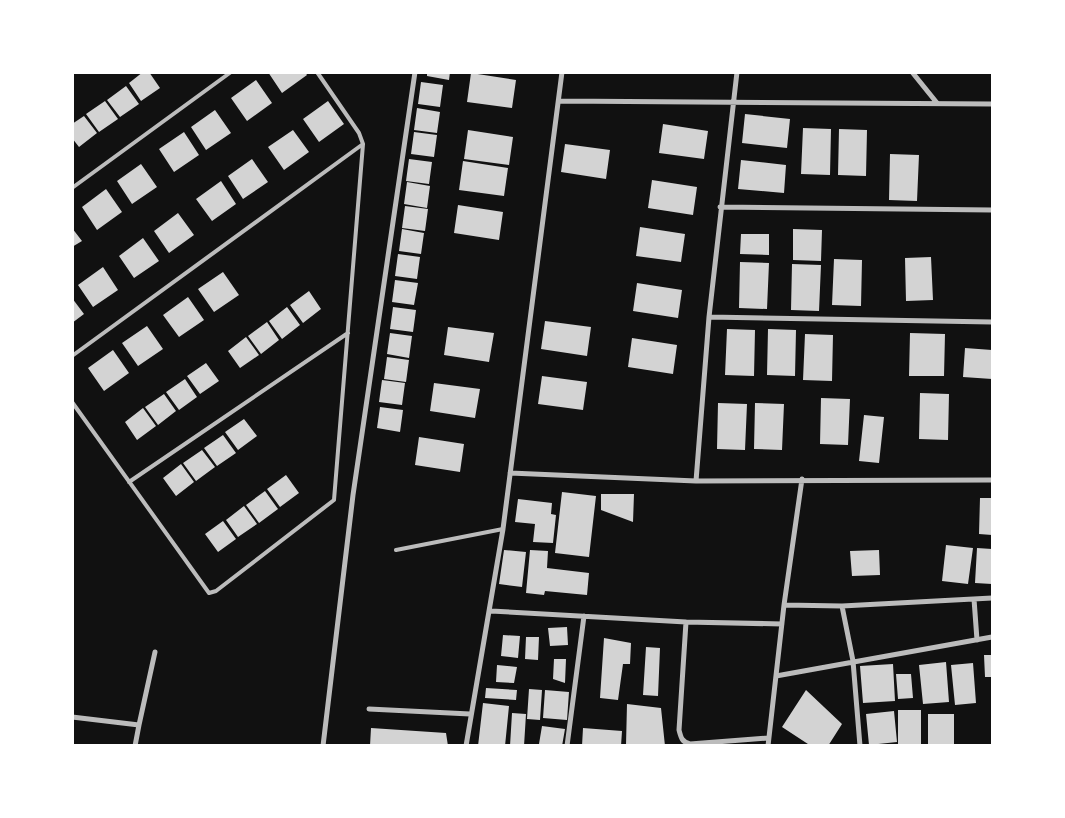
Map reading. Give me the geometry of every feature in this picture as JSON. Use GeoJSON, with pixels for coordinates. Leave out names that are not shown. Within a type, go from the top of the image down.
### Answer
{"type":"FeatureCollection","features":[{"type":"Feature","properties":{"kind":"street"},"geometry":{"type":"LineString","coordinates":[[323,746],[353,495],[415,72]]}},
{"type":"Feature","properties":{"kind":"street"},"geometry":{"type":"LineString","coordinates":[[466,746],[470,714],[491,611],[503,530],[562,72]]}},
{"type":"Feature","properties":{"kind":"street"},"geometry":{"type":"LineString","coordinates":[[696,481],[720,207],[737,72]]}},
{"type":"Feature","properties":{"kind":"street"},"geometry":{"type":"LineString","coordinates":[[912,72],[937,103]]}},
{"type":"Feature","properties":{"kind":"street"},"geometry":{"type":"LineString","coordinates":[[559,101],[992,104]]}},
{"type":"Feature","properties":{"kind":"street"},"geometry":{"type":"LineString","coordinates":[[720,207],[992,210]]}},
{"type":"Feature","properties":{"kind":"street"},"geometry":{"type":"LineString","coordinates":[[709,318],[992,322]]}},
{"type":"Feature","properties":{"kind":"street"},"geometry":{"type":"LineString","coordinates":[[510,474],[696,481],[802,479],[992,480]]}},
{"type":"Feature","properties":{"kind":"street"},"geometry":{"type":"LineString","coordinates":[[768,746],[784,605],[802,479]]}},
{"type":"Feature","properties":{"kind":"street"},"geometry":{"type":"LineString","coordinates":[[784,605],[842,606],[992,598]]}},
{"type":"Feature","properties":{"kind":"street"},"geometry":{"type":"LineString","coordinates":[[974,600],[977,640]]}},
{"type":"Feature","properties":{"kind":"street"},"geometry":{"type":"LineString","coordinates":[[842,606],[853,661],[860,746]]}},
{"type":"Feature","properties":{"kind":"street"},"geometry":{"type":"LineString","coordinates":[[491,611],[686,622],[782,624]]}},
{"type":"Feature","properties":{"kind":"street"},"geometry":{"type":"LineString","coordinates":[[567,746],[584,616]]}},
{"type":"Feature","properties":{"kind":"street"},"geometry":{"type":"LineString","coordinates":[[686,622],[679,730],[681,738],[690,744],[768,738]]}},
{"type":"Feature","properties":{"kind":"street"},"geometry":{"type":"LineString","coordinates":[[776,676],[992,637]]}},
{"type":"Feature","properties":{"kind":"street"},"geometry":{"type":"LineString","coordinates":[[136,746],[155,652]]}},
{"type":"Feature","properties":{"kind":"street"},"geometry":{"type":"LineString","coordinates":[[369,709],[470,714]]}},
{"type":"Feature","properties":{"kind":"street"},"geometry":{"type":"LineString","coordinates":[[72,717],[139,725]]}},
{"type":"Feature","properties":{"kind":"lane"},"geometry":{"type":"LineString","coordinates":[[72,188],[231,72]]}},
{"type":"Feature","properties":{"kind":"lane"},"geometry":{"type":"LineString","coordinates":[[72,402],[209,593],[216,591],[334,500],[363,144],[359,133],[317,72]]}},
{"type":"Feature","properties":{"kind":"lane"},"geometry":{"type":"LineString","coordinates":[[72,356],[363,144]]}},
{"type":"Feature","properties":{"kind":"lane"},"geometry":{"type":"LineString","coordinates":[[129,482],[348,333]]}},
{"type":"Feature","properties":{"kind":"lane"},"geometry":{"type":"LineString","coordinates":[[396,550],[503,530]]}},
{"type":"Feature","properties":{"kind":"building"},"geometry":{"type":"Polygon","coordinates":[[[143,72],[149,72],[160,88],[141,101],[129,83],[143,72]]]}},
{"type":"Feature","properties":{"kind":"building"},"geometry":{"type":"Polygon","coordinates":[[[268,72],[305,72],[307,75],[282,93],[268,72]]]}},
{"type":"Feature","properties":{"kind":"building"},"geometry":{"type":"Polygon","coordinates":[[[427,72],[450,72],[449,80],[427,76],[427,72]]]}},
{"type":"Feature","properties":{"kind":"building"},"geometry":{"type":"Polygon","coordinates":[[[471,73],[516,80],[512,108],[467,102],[471,73]]]}},
{"type":"Feature","properties":{"kind":"building"},"geometry":{"type":"Polygon","coordinates":[[[256,80],[272,103],[247,121],[231,98],[256,80]]]}},
{"type":"Feature","properties":{"kind":"building"},"geometry":{"type":"Polygon","coordinates":[[[421,82],[443,85],[440,107],[418,104],[421,82]]]}},
{"type":"Feature","properties":{"kind":"building"},"geometry":{"type":"Polygon","coordinates":[[[126,86],[139,104],[120,117],[107,100],[126,86]]]}},
{"type":"Feature","properties":{"kind":"building"},"geometry":{"type":"Polygon","coordinates":[[[105,101],[118,119],[99,132],[86,114],[105,101]]]}},
{"type":"Feature","properties":{"kind":"building"},"geometry":{"type":"Polygon","coordinates":[[[328,101],[344,124],[319,142],[303,119],[328,101]]]}},
{"type":"Feature","properties":{"kind":"building"},"geometry":{"type":"Polygon","coordinates":[[[417,108],[440,112],[437,133],[414,130],[417,108]]]}},
{"type":"Feature","properties":{"kind":"building"},"geometry":{"type":"Polygon","coordinates":[[[215,110],[231,133],[206,150],[191,127],[215,110]]]}},
{"type":"Feature","properties":{"kind":"building"},"geometry":{"type":"Polygon","coordinates":[[[745,114],[790,119],[787,148],[742,143],[745,114]]]}},
{"type":"Feature","properties":{"kind":"building"},"geometry":{"type":"Polygon","coordinates":[[[84,116],[97,133],[79,147],[72,138],[72,124],[84,116]]]}},
{"type":"Feature","properties":{"kind":"building"},"geometry":{"type":"Polygon","coordinates":[[[663,124],[708,131],[704,159],[659,153],[663,124]]]}},
{"type":"Feature","properties":{"kind":"building"},"geometry":{"type":"Polygon","coordinates":[[[803,128],[831,129],[830,175],[801,174],[803,128]]]}},
{"type":"Feature","properties":{"kind":"building"},"geometry":{"type":"Polygon","coordinates":[[[839,129],[867,130],[866,176],[838,175],[839,129]]]}},
{"type":"Feature","properties":{"kind":"building"},"geometry":{"type":"Polygon","coordinates":[[[293,130],[309,152],[284,170],[268,147],[293,130]]]}},
{"type":"Feature","properties":{"kind":"building"},"geometry":{"type":"Polygon","coordinates":[[[468,130],[513,137],[509,165],[464,159],[468,130]]]}},
{"type":"Feature","properties":{"kind":"building"},"geometry":{"type":"Polygon","coordinates":[[[184,132],[199,155],[174,172],[159,149],[184,132]]]}},
{"type":"Feature","properties":{"kind":"building"},"geometry":{"type":"Polygon","coordinates":[[[414,132],[437,135],[434,157],[411,154],[414,132]]]}},
{"type":"Feature","properties":{"kind":"building"},"geometry":{"type":"Polygon","coordinates":[[[565,144],[610,150],[606,179],[561,172],[565,144]]]}},
{"type":"Feature","properties":{"kind":"building"},"geometry":{"type":"Polygon","coordinates":[[[890,154],[919,155],[917,201],[889,200],[890,154]]]}},
{"type":"Feature","properties":{"kind":"building"},"geometry":{"type":"Polygon","coordinates":[[[252,159],[268,182],[243,199],[228,176],[252,159]]]}},
{"type":"Feature","properties":{"kind":"building"},"geometry":{"type":"Polygon","coordinates":[[[409,159],[432,162],[429,184],[406,181],[409,159]]]}},
{"type":"Feature","properties":{"kind":"building"},"geometry":{"type":"Polygon","coordinates":[[[741,160],[786,165],[784,193],[738,189],[741,160]]]}},
{"type":"Feature","properties":{"kind":"building"},"geometry":{"type":"Polygon","coordinates":[[[463,161],[508,168],[504,196],[459,190],[463,161]]]}},
{"type":"Feature","properties":{"kind":"building"},"geometry":{"type":"Polygon","coordinates":[[[141,164],[157,187],[132,204],[117,181],[141,164]]]}},
{"type":"Feature","properties":{"kind":"building"},"geometry":{"type":"Polygon","coordinates":[[[652,180],[697,187],[693,215],[648,208],[652,180]]]}},
{"type":"Feature","properties":{"kind":"building"},"geometry":{"type":"Polygon","coordinates":[[[221,181],[236,204],[212,221],[196,199],[221,181]]]}},
{"type":"Feature","properties":{"kind":"building"},"geometry":{"type":"Polygon","coordinates":[[[407,182],[430,186],[427,208],[404,204],[407,182]]]}},
{"type":"Feature","properties":{"kind":"building"},"geometry":{"type":"Polygon","coordinates":[[[106,189],[122,212],[97,230],[82,207],[106,189]]]}},
{"type":"Feature","properties":{"kind":"building"},"geometry":{"type":"Polygon","coordinates":[[[458,205],[503,212],[499,240],[454,233],[458,205]]]}},
{"type":"Feature","properties":{"kind":"building"},"geometry":{"type":"Polygon","coordinates":[[[405,206],[428,209],[425,231],[402,228],[405,206]]]}},
{"type":"Feature","properties":{"kind":"building"},"geometry":{"type":"Polygon","coordinates":[[[178,213],[194,235],[169,253],[154,231],[178,213]]]}},
{"type":"Feature","properties":{"kind":"building"},"geometry":{"type":"Polygon","coordinates":[[[640,227],[685,234],[681,262],[636,256],[640,227]]]}},
{"type":"Feature","properties":{"kind":"building"},"geometry":{"type":"Polygon","coordinates":[[[72,228],[82,241],[72,247],[72,228]]]}},
{"type":"Feature","properties":{"kind":"building"},"geometry":{"type":"Polygon","coordinates":[[[402,229],[424,233],[421,254],[399,251],[402,229]]]}},
{"type":"Feature","properties":{"kind":"building"},"geometry":{"type":"Polygon","coordinates":[[[793,229],[822,230],[821,261],[793,260],[793,229]]]}},
{"type":"Feature","properties":{"kind":"building"},"geometry":{"type":"Polygon","coordinates":[[[741,234],[769,234],[769,255],[740,254],[741,234]]]}},
{"type":"Feature","properties":{"kind":"building"},"geometry":{"type":"Polygon","coordinates":[[[143,238],[159,261],[134,278],[119,256],[143,238]]]}},
{"type":"Feature","properties":{"kind":"building"},"geometry":{"type":"Polygon","coordinates":[[[398,254],[420,257],[417,279],[395,276],[398,254]]]}},
{"type":"Feature","properties":{"kind":"building"},"geometry":{"type":"Polygon","coordinates":[[[931,257],[933,300],[906,301],[905,258],[931,257]]]}},
{"type":"Feature","properties":{"kind":"building"},"geometry":{"type":"Polygon","coordinates":[[[834,259],[862,260],[861,306],[832,305],[834,259]]]}},
{"type":"Feature","properties":{"kind":"building"},"geometry":{"type":"Polygon","coordinates":[[[740,262],[769,263],[767,309],[739,308],[740,262]]]}},
{"type":"Feature","properties":{"kind":"building"},"geometry":{"type":"Polygon","coordinates":[[[792,264],[821,265],[819,311],[791,310],[792,264]]]}},
{"type":"Feature","properties":{"kind":"building"},"geometry":{"type":"Polygon","coordinates":[[[103,267],[118,290],[93,307],[78,285],[103,267]]]}},
{"type":"Feature","properties":{"kind":"building"},"geometry":{"type":"Polygon","coordinates":[[[223,272],[239,295],[214,312],[198,289],[223,272]]]}},
{"type":"Feature","properties":{"kind":"building"},"geometry":{"type":"Polygon","coordinates":[[[395,280],[418,283],[414,305],[392,302],[395,280]]]}},
{"type":"Feature","properties":{"kind":"building"},"geometry":{"type":"Polygon","coordinates":[[[637,283],[682,290],[678,318],[633,311],[637,283]]]}},
{"type":"Feature","properties":{"kind":"building"},"geometry":{"type":"Polygon","coordinates":[[[309,291],[321,309],[303,323],[290,305],[309,291]]]}},
{"type":"Feature","properties":{"kind":"building"},"geometry":{"type":"Polygon","coordinates":[[[188,297],[204,320],[179,337],[163,315],[188,297]]]}},
{"type":"Feature","properties":{"kind":"building"},"geometry":{"type":"Polygon","coordinates":[[[72,298],[84,314],[72,323],[72,298]]]}},
{"type":"Feature","properties":{"kind":"building"},"geometry":{"type":"Polygon","coordinates":[[[287,307],[300,325],[282,339],[269,321],[287,307]]]}},
{"type":"Feature","properties":{"kind":"building"},"geometry":{"type":"Polygon","coordinates":[[[393,307],[416,310],[413,332],[390,329],[393,307]]]}},
{"type":"Feature","properties":{"kind":"building"},"geometry":{"type":"Polygon","coordinates":[[[545,321],[591,327],[587,356],[541,349],[545,321]]]}},
{"type":"Feature","properties":{"kind":"building"},"geometry":{"type":"Polygon","coordinates":[[[267,322],[279,340],[261,354],[248,336],[267,322]]]}},
{"type":"Feature","properties":{"kind":"building"},"geometry":{"type":"Polygon","coordinates":[[[147,326],[163,349],[138,366],[122,343],[147,326]]]}},
{"type":"Feature","properties":{"kind":"building"},"geometry":{"type":"Polygon","coordinates":[[[448,327],[494,333],[489,362],[444,355],[448,327]]]}},
{"type":"Feature","properties":{"kind":"building"},"geometry":{"type":"Polygon","coordinates":[[[727,329],[755,330],[754,376],[725,375],[727,329]]]}},
{"type":"Feature","properties":{"kind":"building"},"geometry":{"type":"Polygon","coordinates":[[[768,329],[796,330],[795,376],[767,375],[768,329]]]}},
{"type":"Feature","properties":{"kind":"building"},"geometry":{"type":"Polygon","coordinates":[[[390,333],[412,336],[409,358],[387,354],[390,333]]]}},
{"type":"Feature","properties":{"kind":"building"},"geometry":{"type":"Polygon","coordinates":[[[910,333],[945,334],[944,376],[909,376],[910,333]]]}},
{"type":"Feature","properties":{"kind":"building"},"geometry":{"type":"Polygon","coordinates":[[[805,334],[833,335],[832,381],[803,380],[805,334]]]}},
{"type":"Feature","properties":{"kind":"building"},"geometry":{"type":"Polygon","coordinates":[[[246,337],[259,355],[240,368],[228,351],[246,337]]]}},
{"type":"Feature","properties":{"kind":"building"},"geometry":{"type":"Polygon","coordinates":[[[632,338],[677,345],[673,374],[628,367],[632,338]]]}},
{"type":"Feature","properties":{"kind":"building"},"geometry":{"type":"Polygon","coordinates":[[[965,348],[992,350],[992,379],[963,377],[965,348]]]}},
{"type":"Feature","properties":{"kind":"building"},"geometry":{"type":"Polygon","coordinates":[[[113,350],[129,373],[104,391],[88,368],[113,350]]]}},
{"type":"Feature","properties":{"kind":"building"},"geometry":{"type":"Polygon","coordinates":[[[387,357],[409,360],[406,382],[384,379],[387,357]]]}},
{"type":"Feature","properties":{"kind":"building"},"geometry":{"type":"Polygon","coordinates":[[[206,363],[219,381],[200,394],[187,376],[206,363]]]}},
{"type":"Feature","properties":{"kind":"building"},"geometry":{"type":"Polygon","coordinates":[[[542,376],[587,382],[583,410],[538,404],[542,376]]]}},
{"type":"Feature","properties":{"kind":"building"},"geometry":{"type":"Polygon","coordinates":[[[185,379],[197,397],[179,410],[166,392],[185,379]]]}},
{"type":"Feature","properties":{"kind":"building"},"geometry":{"type":"Polygon","coordinates":[[[382,380],[405,383],[402,405],[379,402],[382,380]]]}},
{"type":"Feature","properties":{"kind":"building"},"geometry":{"type":"Polygon","coordinates":[[[434,383],[480,389],[475,418],[430,411],[434,383]]]}},
{"type":"Feature","properties":{"kind":"building"},"geometry":{"type":"Polygon","coordinates":[[[920,393],[949,394],[948,440],[919,439],[920,393]]]}},
{"type":"Feature","properties":{"kind":"building"},"geometry":{"type":"Polygon","coordinates":[[[164,394],[176,411],[158,425],[145,407],[164,394]]]}},
{"type":"Feature","properties":{"kind":"building"},"geometry":{"type":"Polygon","coordinates":[[[821,398],[850,399],[848,445],[820,444],[821,398]]]}},
{"type":"Feature","properties":{"kind":"building"},"geometry":{"type":"Polygon","coordinates":[[[718,403],[747,404],[745,450],[717,449],[718,403]]]}},
{"type":"Feature","properties":{"kind":"building"},"geometry":{"type":"Polygon","coordinates":[[[755,403],[784,404],[782,450],[754,449],[755,403]]]}},
{"type":"Feature","properties":{"kind":"building"},"geometry":{"type":"Polygon","coordinates":[[[380,407],[403,410],[400,432],[377,428],[380,407]]]}},
{"type":"Feature","properties":{"kind":"building"},"geometry":{"type":"Polygon","coordinates":[[[143,408],[156,426],[137,440],[125,422],[143,408]]]}},
{"type":"Feature","properties":{"kind":"building"},"geometry":{"type":"Polygon","coordinates":[[[864,415],[884,417],[879,463],[859,461],[864,415]]]}},
{"type":"Feature","properties":{"kind":"building"},"geometry":{"type":"Polygon","coordinates":[[[244,419],[257,436],[238,450],[225,432],[244,419]]]}},
{"type":"Feature","properties":{"kind":"building"},"geometry":{"type":"Polygon","coordinates":[[[223,435],[236,453],[217,466],[204,448],[223,435]]]}},
{"type":"Feature","properties":{"kind":"building"},"geometry":{"type":"Polygon","coordinates":[[[419,437],[464,444],[460,472],[415,465],[419,437]]]}},
{"type":"Feature","properties":{"kind":"building"},"geometry":{"type":"Polygon","coordinates":[[[202,450],[215,467],[196,481],[183,463],[202,450]]]}},
{"type":"Feature","properties":{"kind":"building"},"geometry":{"type":"Polygon","coordinates":[[[181,464],[194,482],[176,496],[163,478],[181,464]]]}},
{"type":"Feature","properties":{"kind":"building"},"geometry":{"type":"Polygon","coordinates":[[[286,475],[299,493],[280,507],[267,489],[286,475]]]}},
{"type":"Feature","properties":{"kind":"building"},"geometry":{"type":"Polygon","coordinates":[[[265,491],[278,509],[259,523],[246,505],[265,491]]]}},
{"type":"Feature","properties":{"kind":"building"},"geometry":{"type":"Polygon","coordinates":[[[562,492],[596,496],[589,557],[555,553],[562,492]]]}},
{"type":"Feature","properties":{"kind":"building"},"geometry":{"type":"Polygon","coordinates":[[[601,494],[634,494],[633,522],[601,510],[601,494]]]}},
{"type":"Feature","properties":{"kind":"building"},"geometry":{"type":"Polygon","coordinates":[[[980,498],[992,498],[992,535],[979,534],[980,498]]]}},
{"type":"Feature","properties":{"kind":"building"},"geometry":{"type":"Polygon","coordinates":[[[518,499],[552,503],[551,514],[556,515],[553,543],[533,542],[535,524],[515,522],[518,499]]]}},
{"type":"Feature","properties":{"kind":"building"},"geometry":{"type":"Polygon","coordinates":[[[244,506],[257,524],[238,537],[226,520],[244,506]]]}},
{"type":"Feature","properties":{"kind":"building"},"geometry":{"type":"Polygon","coordinates":[[[223,521],[236,539],[218,552],[205,534],[223,521]]]}},
{"type":"Feature","properties":{"kind":"building"},"geometry":{"type":"Polygon","coordinates":[[[946,545],[973,548],[968,584],[942,581],[946,545]]]}},
{"type":"Feature","properties":{"kind":"building"},"geometry":{"type":"Polygon","coordinates":[[[977,548],[992,549],[992,584],[975,583],[977,548]]]}},
{"type":"Feature","properties":{"kind":"building"},"geometry":{"type":"Polygon","coordinates":[[[504,550],[526,552],[522,587],[499,584],[504,550]]]}},
{"type":"Feature","properties":{"kind":"building"},"geometry":{"type":"Polygon","coordinates":[[[530,550],[548,551],[547,568],[589,573],[587,595],[545,591],[544,595],[526,593],[530,550]]]}},
{"type":"Feature","properties":{"kind":"building"},"geometry":{"type":"Polygon","coordinates":[[[879,550],[880,575],[852,576],[850,551],[879,550]]]}},
{"type":"Feature","properties":{"kind":"building"},"geometry":{"type":"Polygon","coordinates":[[[567,627],[568,645],[550,646],[548,628],[567,627]]]}},
{"type":"Feature","properties":{"kind":"building"},"geometry":{"type":"Polygon","coordinates":[[[503,635],[520,636],[518,658],[501,656],[503,635]]]}},
{"type":"Feature","properties":{"kind":"building"},"geometry":{"type":"Polygon","coordinates":[[[526,637],[539,637],[538,660],[525,659],[526,637]]]}},
{"type":"Feature","properties":{"kind":"building"},"geometry":{"type":"Polygon","coordinates":[[[604,638],[631,643],[630,664],[623,664],[618,700],[600,698],[604,638]]]}},
{"type":"Feature","properties":{"kind":"building"},"geometry":{"type":"Polygon","coordinates":[[[646,647],[660,648],[658,696],[643,695],[646,647]]]}},
{"type":"Feature","properties":{"kind":"building"},"geometry":{"type":"Polygon","coordinates":[[[984,655],[992,655],[992,677],[985,677],[984,655]]]}},
{"type":"Feature","properties":{"kind":"building"},"geometry":{"type":"Polygon","coordinates":[[[554,659],[566,659],[565,683],[553,679],[554,659]]]}},
{"type":"Feature","properties":{"kind":"building"},"geometry":{"type":"Polygon","coordinates":[[[946,662],[949,702],[923,704],[919,665],[946,662]]]}},
{"type":"Feature","properties":{"kind":"building"},"geometry":{"type":"Polygon","coordinates":[[[973,663],[976,703],[955,705],[951,665],[973,663]]]}},
{"type":"Feature","properties":{"kind":"building"},"geometry":{"type":"Polygon","coordinates":[[[893,664],[895,701],[863,703],[860,666],[893,664]]]}},
{"type":"Feature","properties":{"kind":"building"},"geometry":{"type":"Polygon","coordinates":[[[497,665],[517,667],[514,683],[496,682],[497,665]]]}},
{"type":"Feature","properties":{"kind":"building"},"geometry":{"type":"Polygon","coordinates":[[[896,674],[911,674],[913,698],[898,699],[896,674]]]}},
{"type":"Feature","properties":{"kind":"building"},"geometry":{"type":"Polygon","coordinates":[[[486,688],[517,690],[516,700],[485,698],[486,688]]]}},
{"type":"Feature","properties":{"kind":"building"},"geometry":{"type":"Polygon","coordinates":[[[529,689],[542,690],[540,720],[527,719],[529,689]]]}},
{"type":"Feature","properties":{"kind":"building"},"geometry":{"type":"Polygon","coordinates":[[[545,690],[569,692],[567,720],[543,718],[545,690]]]}},
{"type":"Feature","properties":{"kind":"building"},"geometry":{"type":"Polygon","coordinates":[[[806,690],[842,724],[828,746],[811,746],[782,727],[806,690]]]}},
{"type":"Feature","properties":{"kind":"building"},"geometry":{"type":"Polygon","coordinates":[[[483,703],[509,706],[505,746],[478,746],[483,703]]]}},
{"type":"Feature","properties":{"kind":"building"},"geometry":{"type":"Polygon","coordinates":[[[627,704],[661,708],[665,746],[626,745],[627,704]]]}},
{"type":"Feature","properties":{"kind":"building"},"geometry":{"type":"Polygon","coordinates":[[[898,710],[921,710],[921,746],[898,746],[898,710]]]}},
{"type":"Feature","properties":{"kind":"building"},"geometry":{"type":"Polygon","coordinates":[[[894,711],[897,742],[869,745],[866,714],[894,711]]]}},
{"type":"Feature","properties":{"kind":"building"},"geometry":{"type":"Polygon","coordinates":[[[512,713],[526,714],[524,746],[510,746],[512,713]]]}},
{"type":"Feature","properties":{"kind":"building"},"geometry":{"type":"Polygon","coordinates":[[[928,714],[954,714],[954,746],[928,746],[928,714]]]}},
{"type":"Feature","properties":{"kind":"building"},"geometry":{"type":"Polygon","coordinates":[[[542,726],[565,729],[562,746],[539,744],[542,726]]]}},
{"type":"Feature","properties":{"kind":"building"},"geometry":{"type":"Polygon","coordinates":[[[371,728],[446,733],[448,746],[370,746],[371,728]]]}},
{"type":"Feature","properties":{"kind":"building"},"geometry":{"type":"Polygon","coordinates":[[[583,728],[622,731],[621,746],[582,746],[583,728]]]}}]}
